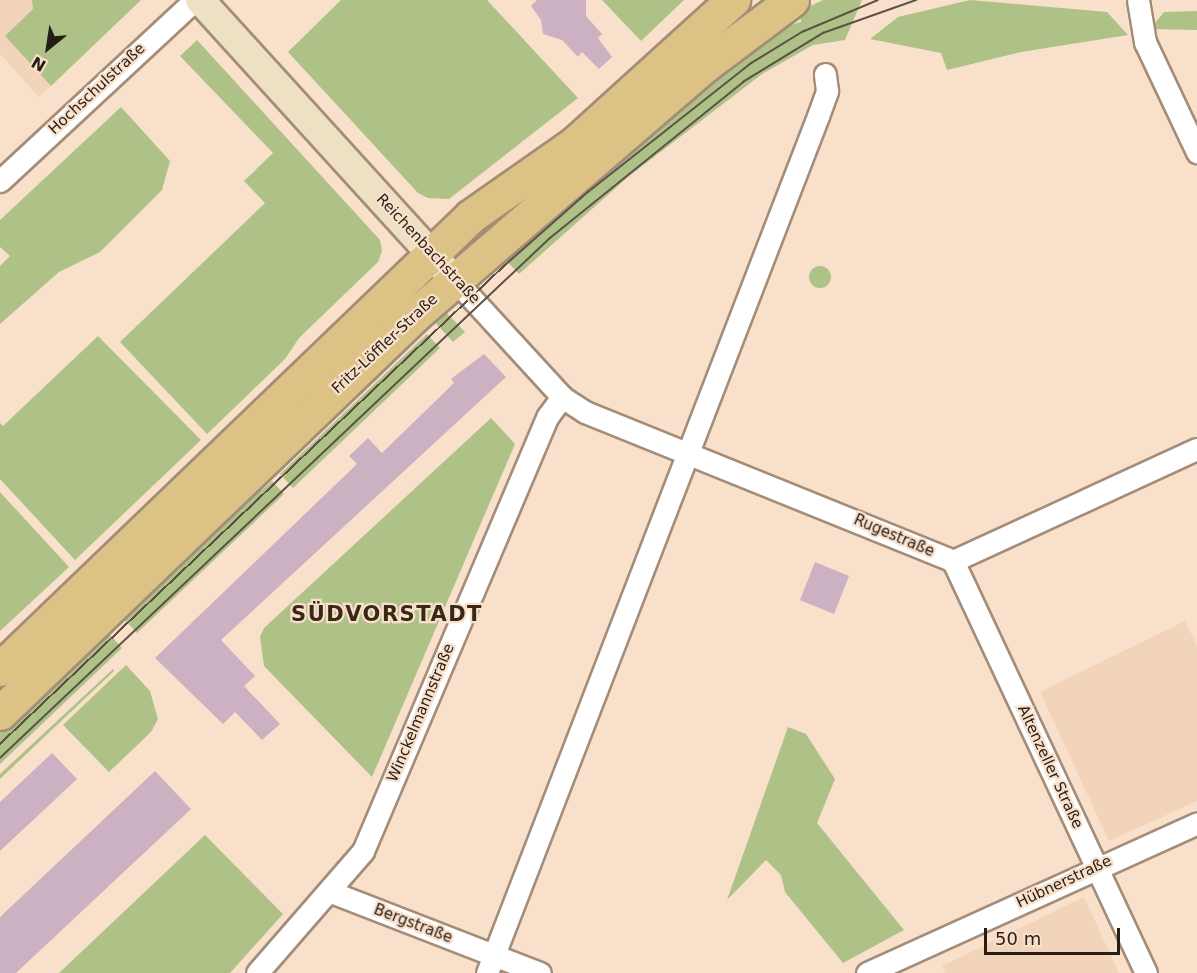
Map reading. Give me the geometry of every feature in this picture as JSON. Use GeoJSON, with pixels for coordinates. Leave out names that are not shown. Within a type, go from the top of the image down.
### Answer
{"type":"FeatureCollection","features":[{"type":"Feature","properties":{"kind":"main road"},"geometry":{"type":"LineString","coordinates":[[0,669],[431,253],[492,200],[574,144],[733,0]]}},
{"type":"Feature","properties":{"kind":"main road","name":"Fritz-Löffler-Straße"},"geometry":{"type":"LineString","coordinates":[[0,713],[454,279],[704,66],[792,0]]}},
{"type":"Feature","properties":{"kind":"street","name":"Hochschulstraße"},"geometry":{"type":"LineString","coordinates":[[0,181],[195,0]]}},
{"type":"Feature","properties":{"kind":"street","name":"Reichenbachstraße"},"geometry":{"type":"LineString","coordinates":[[200,0],[562,397],[585,412],[686,453]]}},
{"type":"Feature","properties":{"kind":"street"},"geometry":{"type":"LineString","coordinates":[[1138,0],[1142,35],[1197,152]]}},
{"type":"Feature","properties":{"kind":"street"},"geometry":{"type":"LineString","coordinates":[[540,973],[490,964],[818,117],[827,91],[825,74]]}},
{"type":"Feature","properties":{"kind":"street","name":"Winckelmannstraße"},"geometry":{"type":"LineString","coordinates":[[257,973],[331,892],[363,852],[548,416],[562,397]]}},
{"type":"Feature","properties":{"kind":"street","name":"Rugestraße"},"geometry":{"type":"LineString","coordinates":[[686,453],[953,561],[1197,449]]}},
{"type":"Feature","properties":{"kind":"street","name":"Altenzeller Straße"},"geometry":{"type":"LineString","coordinates":[[953,561],[1146,973]]}},
{"type":"Feature","properties":{"kind":"street","name":"Hübnerstraße"},"geometry":{"type":"LineString","coordinates":[[867,973],[1197,823]]}},
{"type":"Feature","properties":{"kind":"street","name":"Bergstraße"},"geometry":{"type":"LineString","coordinates":[[331,892],[490,964]]}},
{"type":"Feature","properties":{"kind":"shaded area"},"geometry":{"type":"Polygon","coordinates":[[[0,0],[141,0],[39,97],[0,54],[0,0]]]}},
{"type":"Feature","properties":{"kind":"shaded area"},"geometry":{"type":"Polygon","coordinates":[[[1185,621],[1197,646],[1197,801],[1109,841],[1040,692],[1185,621]]]}},
{"type":"Feature","properties":{"kind":"shaded area"},"geometry":{"type":"Polygon","coordinates":[[[1084,897],[1119,973],[945,973],[942,966],[1084,897]]]}},
{"type":"Feature","properties":{"kind":"green space"},"geometry":{"type":"Polygon","coordinates":[[[32,0],[141,0],[51,86],[5,36],[33,9],[32,0]]]}},
{"type":"Feature","properties":{"kind":"green space"},"geometry":{"type":"Polygon","coordinates":[[[341,0],[487,0],[578,98],[449,199],[428,198],[418,193],[288,52],[341,0]]]}},
{"type":"Feature","properties":{"kind":"green space"},"geometry":{"type":"Polygon","coordinates":[[[602,0],[684,0],[641,41],[602,0]]]}},
{"type":"Feature","properties":{"kind":"green space"},"geometry":{"type":"Polygon","coordinates":[[[823,0],[862,0],[845,40],[813,45],[762,74],[628,177],[519,274],[499,253],[772,31],[801,22],[800,11],[823,0]]]}},
{"type":"Feature","properties":{"kind":"green space"},"geometry":{"type":"Polygon","coordinates":[[[970,0],[1107,12],[1128,35],[1021,52],[947,70],[941,53],[870,39],[898,17],[970,0]]]}},
{"type":"Feature","properties":{"kind":"green space"},"geometry":{"type":"Polygon","coordinates":[[[1197,11],[1197,30],[1150,29],[1164,12],[1197,11]]]}},
{"type":"Feature","properties":{"kind":"green space"},"geometry":{"type":"Polygon","coordinates":[[[197,40],[380,240],[382,251],[378,262],[299,338],[285,359],[207,434],[120,342],[265,203],[244,181],[273,153],[180,56],[197,40]]]}},
{"type":"Feature","properties":{"kind":"green space"},"geometry":{"type":"Polygon","coordinates":[[[121,107],[170,161],[162,190],[100,252],[59,272],[0,324],[0,266],[10,256],[0,247],[0,220],[121,107]]]}},
{"type":"Feature","properties":{"kind":"green space"},"geometry":{"type":"Polygon","coordinates":[[[820,266],[828,269],[831,277],[828,285],[820,288],[812,285],[809,277],[812,269],[820,266]]]}},
{"type":"Feature","properties":{"kind":"green space"},"geometry":{"type":"Polygon","coordinates":[[[441,307],[465,332],[453,342],[430,317],[441,307]]]}},
{"type":"Feature","properties":{"kind":"green space"},"geometry":{"type":"Polygon","coordinates":[[[427,334],[440,348],[293,488],[280,474],[427,334]]]}},
{"type":"Feature","properties":{"kind":"green space"},"geometry":{"type":"Polygon","coordinates":[[[98,336],[201,440],[75,560],[0,479],[0,423],[3,426],[98,336]]]}},
{"type":"Feature","properties":{"kind":"green space"},"geometry":{"type":"Polygon","coordinates":[[[491,418],[515,444],[372,777],[264,666],[260,637],[264,628],[491,418]]]}},
{"type":"Feature","properties":{"kind":"green space"},"geometry":{"type":"Polygon","coordinates":[[[272,481],[284,494],[137,633],[119,614],[256,483],[262,490],[272,481]]]}},
{"type":"Feature","properties":{"kind":"green space"},"geometry":{"type":"Polygon","coordinates":[[[0,492],[69,567],[0,631],[0,492]]]}},
{"type":"Feature","properties":{"kind":"green space"},"geometry":{"type":"Polygon","coordinates":[[[104,628],[122,648],[0,764],[0,726],[104,628]]]}},
{"type":"Feature","properties":{"kind":"green space"},"geometry":{"type":"Polygon","coordinates":[[[126,665],[150,691],[158,719],[151,732],[109,772],[63,725],[126,665]]]}},
{"type":"Feature","properties":{"kind":"green space"},"geometry":{"type":"Polygon","coordinates":[[[113,669],[114,671],[0,779],[0,774],[113,669]]]}},
{"type":"Feature","properties":{"kind":"green space"},"geometry":{"type":"Polygon","coordinates":[[[788,727],[806,734],[835,779],[817,823],[904,930],[843,963],[785,892],[781,875],[766,860],[727,900],[788,727]]]}},
{"type":"Feature","properties":{"kind":"green space"},"geometry":{"type":"Polygon","coordinates":[[[205,835],[283,914],[230,973],[59,973],[205,835]]]}},
{"type":"Feature","properties":{"kind":"building"},"geometry":{"type":"Polygon","coordinates":[[[537,0],[586,0],[586,16],[602,34],[598,38],[612,57],[599,69],[582,52],[578,57],[562,40],[543,34],[541,20],[531,6],[537,0]]]}},
{"type":"Feature","properties":{"kind":"building"},"geometry":{"type":"Polygon","coordinates":[[[484,354],[506,377],[221,640],[255,676],[244,686],[280,724],[262,740],[235,712],[223,724],[155,658],[357,464],[349,456],[368,438],[382,453],[454,383],[451,379],[484,354]]]}},
{"type":"Feature","properties":{"kind":"building"},"geometry":{"type":"Polygon","coordinates":[[[815,562],[849,576],[834,614],[800,600],[815,562]]]}},
{"type":"Feature","properties":{"kind":"building"},"geometry":{"type":"Polygon","coordinates":[[[52,753],[77,779],[0,851],[0,802],[52,753]]]}},
{"type":"Feature","properties":{"kind":"building"},"geometry":{"type":"Polygon","coordinates":[[[155,771],[191,809],[16,973],[0,973],[0,917],[155,771]]]}},
{"type":"Feature","properties":{"kind":"tram line"},"geometry":{"type":"LineString","coordinates":[[0,744],[504,266],[588,192],[750,64],[802,32],[878,0]]}},
{"type":"Feature","properties":{"kind":"tram line"},"geometry":{"type":"LineString","coordinates":[[0,758],[550,238],[743,82],[823,33],[916,0]]}},
{"type":"Feature","properties":{"kind":"district","name":"SÜDVORSTADT"},"geometry":{"type":"Point","coordinates":[387,614]}}]}
